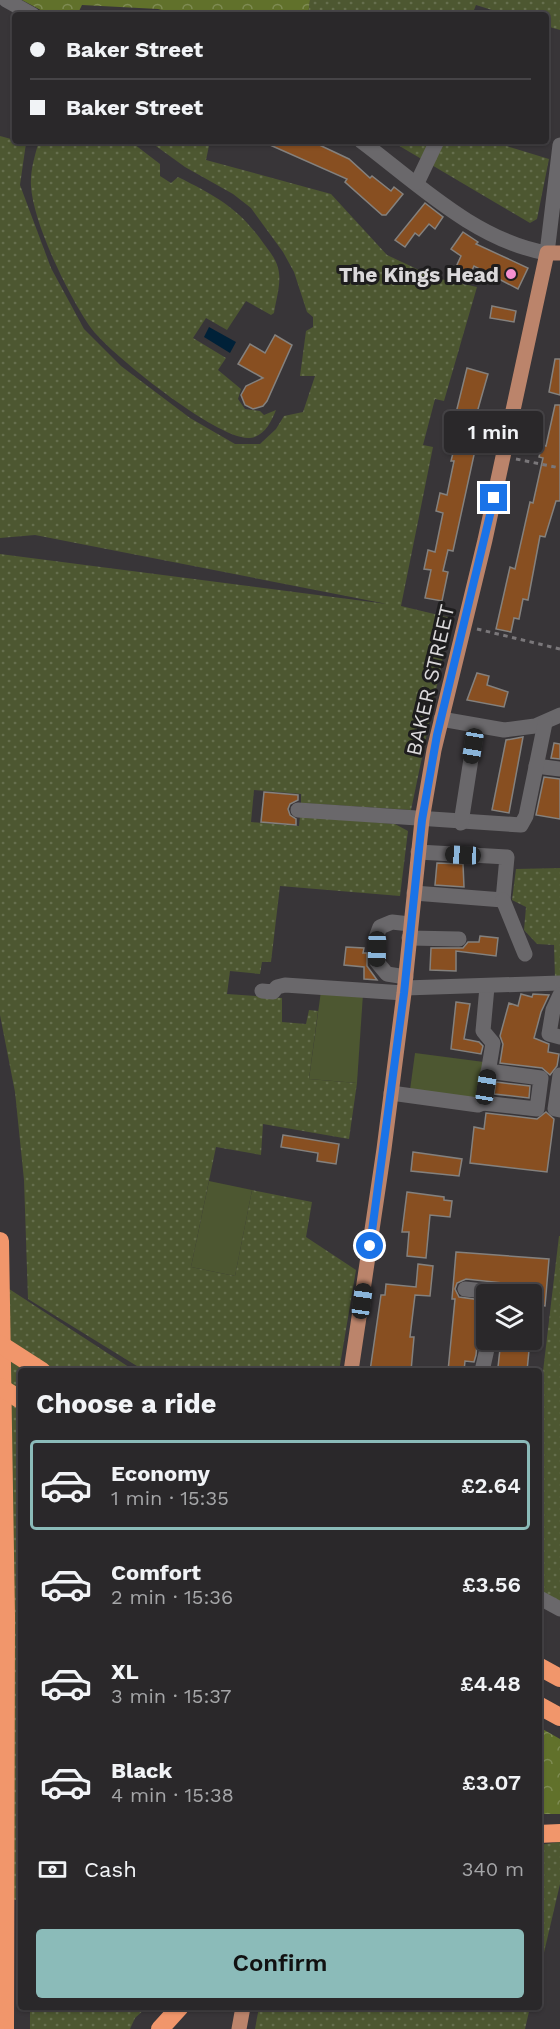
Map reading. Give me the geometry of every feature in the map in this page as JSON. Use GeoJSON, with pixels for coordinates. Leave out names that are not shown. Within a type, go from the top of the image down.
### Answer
{"type":"FeatureCollection","features":[{"type":"Feature","properties":{"kind":"highway"},"geometry":{"type":"LineString","coordinates":[[0,1241],[6,1616],[5,2029]]}},
{"type":"Feature","properties":{"kind":"highway"},"geometry":{"type":"LineString","coordinates":[[0,1344],[37,1368]]}},
{"type":"Feature","properties":{"kind":"highway"},"geometry":{"type":"LineString","coordinates":[[0,1387],[18,1398]]}},
{"type":"Feature","properties":{"kind":"highway"},"geometry":{"type":"LineString","coordinates":[[542,1668],[560,1678]]}},
{"type":"Feature","properties":{"kind":"highway"},"geometry":{"type":"LineString","coordinates":[[542,1708],[560,1717]]}},
{"type":"Feature","properties":{"kind":"highway"},"geometry":{"type":"LineString","coordinates":[[542,1834],[560,1833]]}},
{"type":"Feature","properties":{"kind":"highway"},"geometry":{"type":"LineString","coordinates":[[160,2029],[177,2010]]}},
{"type":"Feature","properties":{"kind":"main road","name":"BAKER STREET"},"geometry":{"type":"LineString","coordinates":[[351,1368],[405,986],[422,820],[441,719],[554,253]]}},
{"type":"Feature","properties":{"kind":"main road"},"geometry":{"type":"LineString","coordinates":[[238,2029],[242,2010]]}},
{"type":"Feature","properties":{"kind":"street"},"geometry":{"type":"LineString","coordinates":[[6,0],[28,12]]}},
{"type":"Feature","properties":{"kind":"street"},"geometry":{"type":"LineString","coordinates":[[365,144],[490,233],[525,249],[554,253],[560,145]]}},
{"type":"Feature","properties":{"kind":"street"},"geometry":{"type":"LineString","coordinates":[[417,183],[436,144]]}},
{"type":"Feature","properties":{"kind":"street"},"geometry":{"type":"LineString","coordinates":[[441,719],[504,730],[545,723],[560,715]]}},
{"type":"Feature","properties":{"kind":"street"},"geometry":{"type":"LineString","coordinates":[[298,810],[461,823],[521,825],[526,816],[545,723]]}},
{"type":"Feature","properties":{"kind":"street"},"geometry":{"type":"LineString","coordinates":[[461,823],[477,727]]}},
{"type":"Feature","properties":{"kind":"street"},"geometry":{"type":"LineString","coordinates":[[536,766],[560,769]]}},
{"type":"Feature","properties":{"kind":"street"},"geometry":{"type":"LineString","coordinates":[[418,852],[507,857],[503,900],[525,954]]}},
{"type":"Feature","properties":{"kind":"street"},"geometry":{"type":"LineString","coordinates":[[414,893],[503,900]]}},
{"type":"Feature","properties":{"kind":"street"},"geometry":{"type":"LineString","coordinates":[[405,986],[387,974],[377,962],[377,936],[380,927],[393,922],[410,931],[459,939]]}},
{"type":"Feature","properties":{"kind":"street"},"geometry":{"type":"LineString","coordinates":[[262,991],[273,992],[277,987],[285,985],[487,987],[560,984]]}},
{"type":"Feature","properties":{"kind":"street"},"geometry":{"type":"LineString","coordinates":[[483,1103],[492,1043],[483,1031],[487,987]]}},
{"type":"Feature","properties":{"kind":"street"},"geometry":{"type":"LineString","coordinates":[[560,995],[553,1010],[549,1034],[560,1037]]}},
{"type":"Feature","properties":{"kind":"street"},"geometry":{"type":"LineString","coordinates":[[488,1071],[541,1078],[537,1109]]}},
{"type":"Feature","properties":{"kind":"street"},"geometry":{"type":"LineString","coordinates":[[391,1093],[478,1105],[483,1103],[537,1109],[552,1113],[558,1110],[560,1075]]}},
{"type":"Feature","properties":{"kind":"street"},"geometry":{"type":"LineString","coordinates":[[465,1289],[476,1291]]}},
{"type":"Feature","properties":{"kind":"street"},"geometry":{"type":"LineString","coordinates":[[483,1368],[487,1350]]}},
{"type":"Feature","properties":{"kind":"street"},"geometry":{"type":"LineString","coordinates":[[542,1599],[560,1609]]}},
{"type":"Feature","properties":{"kind":"path"},"geometry":{"type":"LineString","coordinates":[[503,456],[560,468]]}},
{"type":"Feature","properties":{"kind":"path"},"geometry":{"type":"LineString","coordinates":[[464,626],[560,649]]}},
{"type":"Feature","properties":{"kind":"green space"},"geometry":{"type":"Polygon","coordinates":[[[22,0],[310,0],[308,12],[170,12],[158,9],[82,5],[78,12],[44,12],[22,0]]]}},
{"type":"Feature","properties":{"kind":"green space"},"geometry":{"type":"Polygon","coordinates":[[[310,0],[560,0],[560,30],[549,27],[549,12],[498,12],[476,5],[473,12],[403,12],[397,10],[396,12],[308,12],[310,0]]]}},
{"type":"Feature","properties":{"kind":"green space"},"geometry":{"type":"Polygon","coordinates":[[[0,136],[12,139],[12,144],[26,144],[20,185],[51,268],[84,329],[121,366],[190,418],[235,444],[260,444],[276,429],[284,416],[303,412],[315,376],[300,376],[306,331],[313,327],[313,317],[307,312],[294,272],[283,252],[251,208],[233,194],[185,167],[153,144],[209,144],[206,160],[331,194],[387,255],[436,278],[477,287],[444,401],[435,399],[423,445],[433,447],[401,606],[451,618],[411,810],[301,803],[301,794],[254,790],[251,822],[299,826],[300,816],[395,824],[408,831],[400,896],[280,886],[271,962],[262,962],[260,974],[230,971],[227,994],[282,998],[282,1022],[306,1024],[309,1010],[318,1011],[309,1079],[357,1083],[349,1139],[263,1124],[261,1155],[216,1147],[191,1267],[235,1276],[252,1190],[312,1202],[306,1237],[356,1270],[340,1368],[140,1368],[28,1299],[24,1180],[15,1092],[0,1015],[0,554],[387,604],[35,535],[0,538],[0,136]]]}},
{"type":"Feature","properties":{"kind":"green space"},"geometry":{"type":"Polygon","coordinates":[[[38,144],[134,144],[160,164],[160,176],[171,183],[178,177],[204,190],[236,212],[255,232],[276,261],[278,268],[279,285],[274,313],[271,315],[246,301],[227,330],[206,318],[193,338],[226,358],[218,370],[241,389],[238,399],[245,409],[260,411],[264,415],[276,410],[264,431],[250,438],[235,435],[215,426],[141,375],[119,357],[91,328],[63,279],[45,239],[33,201],[31,180],[38,144]]]}},
{"type":"Feature","properties":{"kind":"green space"},"geometry":{"type":"Polygon","coordinates":[[[396,144],[500,144],[549,159],[537,219],[530,223],[396,144]]]}},
{"type":"Feature","properties":{"kind":"green space"},"geometry":{"type":"Polygon","coordinates":[[[560,868],[560,978],[555,978],[554,945],[537,944],[524,930],[526,907],[512,900],[516,869],[560,868]]]}},
{"type":"Feature","properties":{"kind":"green space"},"geometry":{"type":"Polygon","coordinates":[[[321,991],[363,994],[357,1083],[309,1079],[321,991]]]}},
{"type":"Feature","properties":{"kind":"green space"},"geometry":{"type":"Polygon","coordinates":[[[415,1053],[484,1062],[479,1099],[410,1090],[415,1053]]]}},
{"type":"Feature","properties":{"kind":"green space"},"geometry":{"type":"Polygon","coordinates":[[[209,1181],[252,1190],[235,1276],[191,1267],[209,1181]]]}},
{"type":"Feature","properties":{"kind":"green space"},"geometry":{"type":"Polygon","coordinates":[[[560,1236],[560,1608],[542,1598],[542,1380],[560,1236]]]}},
{"type":"Feature","properties":{"kind":"green space"},"geometry":{"type":"Polygon","coordinates":[[[0,1283],[130,1368],[18,1368],[18,1900],[0,1897],[0,1283]]]}},
{"type":"Feature","properties":{"kind":"green space"},"geometry":{"type":"Polygon","coordinates":[[[542,1729],[560,1739],[560,1814],[542,1814],[542,1729]]]}},
{"type":"Feature","properties":{"kind":"green space"},"geometry":{"type":"Polygon","coordinates":[[[560,1842],[560,1884],[542,1961],[542,1844],[560,1842]]]}},
{"type":"Feature","properties":{"kind":"green space"},"geometry":{"type":"Polygon","coordinates":[[[30,2010],[144,2010],[135,2018],[130,2029],[30,2029],[30,2010]]]}},
{"type":"Feature","properties":{"kind":"green space"},"geometry":{"type":"Polygon","coordinates":[[[258,2010],[529,2010],[525,2029],[255,2029],[258,2010]]]}},
{"type":"Feature","properties":{"kind":"water"},"geometry":{"type":"Polygon","coordinates":[[[209,327],[236,342],[230,353],[204,337],[209,327]]]}},
{"type":"Feature","properties":{"kind":"building"},"geometry":{"type":"Polygon","coordinates":[[[268,144],[317,144],[349,159],[370,178],[372,176],[391,191],[394,187],[403,194],[386,215],[382,215],[345,182],[347,179],[268,144]]]}},
{"type":"Feature","properties":{"kind":"building"},"geometry":{"type":"Polygon","coordinates":[[[425,203],[443,217],[435,229],[429,224],[419,236],[415,233],[405,247],[395,240],[425,203]]]}},
{"type":"Feature","properties":{"kind":"building"},"geometry":{"type":"Polygon","coordinates":[[[463,232],[478,242],[476,244],[528,268],[518,289],[474,266],[466,284],[450,280],[461,256],[451,249],[463,232]]]}},
{"type":"Feature","properties":{"kind":"building"},"geometry":{"type":"Polygon","coordinates":[[[492,306],[516,311],[514,322],[490,318],[492,306]]]}},
{"type":"Feature","properties":{"kind":"building"},"geometry":{"type":"Polygon","coordinates":[[[275,335],[292,345],[267,401],[263,406],[253,409],[245,405],[241,395],[246,386],[263,378],[238,364],[250,344],[265,353],[275,335]]]}},
{"type":"Feature","properties":{"kind":"building"},"geometry":{"type":"Polygon","coordinates":[[[555,359],[560,359],[560,395],[549,392],[555,359]]]}},
{"type":"Feature","properties":{"kind":"building"},"geometry":{"type":"Polygon","coordinates":[[[467,368],[488,374],[472,430],[479,432],[453,551],[448,550],[443,571],[448,572],[442,601],[425,598],[431,570],[424,569],[428,550],[435,552],[443,513],[436,511],[440,493],[447,495],[454,461],[451,461],[461,422],[454,421],[467,368]]]}},
{"type":"Feature","properties":{"kind":"building"},"geometry":{"type":"Polygon","coordinates":[[[555,405],[560,405],[560,501],[556,501],[545,537],[540,536],[528,600],[523,599],[519,619],[514,618],[511,632],[496,629],[510,567],[515,569],[530,502],[533,503],[543,458],[539,457],[542,445],[546,446],[555,405]]]}},
{"type":"Feature","properties":{"kind":"building"},"geometry":{"type":"Polygon","coordinates":[[[477,673],[489,676],[487,685],[508,692],[504,707],[467,700],[477,673]]]}},
{"type":"Feature","properties":{"kind":"building"},"geometry":{"type":"Polygon","coordinates":[[[523,737],[509,813],[492,810],[506,740],[523,737]]]}},
{"type":"Feature","properties":{"kind":"building"},"geometry":{"type":"Polygon","coordinates":[[[554,743],[560,744],[560,759],[551,758],[554,743]]]}},
{"type":"Feature","properties":{"kind":"building"},"geometry":{"type":"Polygon","coordinates":[[[544,777],[560,779],[560,819],[536,815],[544,777]]]}},
{"type":"Feature","properties":{"kind":"building"},"geometry":{"type":"Polygon","coordinates":[[[264,792],[298,795],[298,800],[290,804],[288,809],[290,815],[296,819],[296,825],[261,822],[264,792]]]}},
{"type":"Feature","properties":{"kind":"building"},"geometry":{"type":"Polygon","coordinates":[[[437,863],[463,864],[464,887],[435,885],[437,863]]]}},
{"type":"Feature","properties":{"kind":"building"},"geometry":{"type":"Polygon","coordinates":[[[480,936],[498,938],[496,956],[456,951],[456,971],[430,970],[431,948],[463,948],[468,942],[479,942],[480,936]]]}},
{"type":"Feature","properties":{"kind":"building"},"geometry":{"type":"Polygon","coordinates":[[[346,947],[364,948],[363,953],[367,953],[367,966],[377,980],[364,979],[364,967],[344,965],[346,947]]]}},
{"type":"Feature","properties":{"kind":"building"},"geometry":{"type":"Polygon","coordinates":[[[521,994],[532,997],[533,994],[549,995],[541,1012],[534,1038],[549,1044],[548,1052],[559,1054],[557,1066],[550,1075],[542,1068],[500,1063],[503,1044],[500,1036],[509,1003],[518,1006],[521,994]]]}},
{"type":"Feature","properties":{"kind":"building"},"geometry":{"type":"Polygon","coordinates":[[[456,1002],[470,1004],[464,1039],[479,1042],[483,1046],[481,1054],[451,1049],[456,1002]]]}},
{"type":"Feature","properties":{"kind":"building"},"geometry":{"type":"Polygon","coordinates":[[[496,1082],[530,1086],[529,1098],[494,1094],[496,1082]]]}},
{"type":"Feature","properties":{"kind":"building"},"geometry":{"type":"Polygon","coordinates":[[[546,1112],[554,1119],[547,1172],[470,1163],[474,1127],[484,1129],[486,1113],[537,1119],[546,1112]]]}},
{"type":"Feature","properties":{"kind":"building"},"geometry":{"type":"Polygon","coordinates":[[[283,1135],[339,1144],[336,1164],[317,1161],[318,1153],[281,1147],[283,1135]]]}},
{"type":"Feature","properties":{"kind":"building"},"geometry":{"type":"Polygon","coordinates":[[[413,1152],[462,1159],[459,1176],[411,1171],[413,1152]]]}},
{"type":"Feature","properties":{"kind":"building"},"geometry":{"type":"Polygon","coordinates":[[[407,1192],[444,1197],[444,1200],[452,1201],[450,1217],[430,1215],[426,1258],[407,1256],[409,1232],[402,1232],[407,1192]]]}},
{"type":"Feature","properties":{"kind":"building"},"geometry":{"type":"Polygon","coordinates":[[[456,1252],[549,1259],[545,1306],[542,1306],[542,1284],[512,1284],[466,1279],[457,1283],[455,1289],[459,1297],[476,1299],[476,1355],[474,1362],[465,1361],[464,1368],[448,1368],[455,1299],[452,1299],[456,1252]]]}},
{"type":"Feature","properties":{"kind":"building"},"geometry":{"type":"Polygon","coordinates":[[[418,1264],[433,1266],[430,1296],[415,1295],[410,1337],[414,1337],[411,1368],[370,1368],[381,1295],[385,1295],[386,1284],[416,1287],[418,1264]]]}},
{"type":"Feature","properties":{"kind":"building"},"geometry":{"type":"Polygon","coordinates":[[[500,1350],[529,1350],[527,1368],[498,1368],[500,1350]]]}},
{"type":"Feature","properties":{"kind":"place","name":"The Kings Head"},"geometry":{"type":"Point","coordinates":[511,274]}},
{"type":"Feature","properties":{"kind":"route"},"geometry":{"type":"LineString","coordinates":[[370,1246],[404,993],[422,820],[437,735],[494,498]]}}]}
